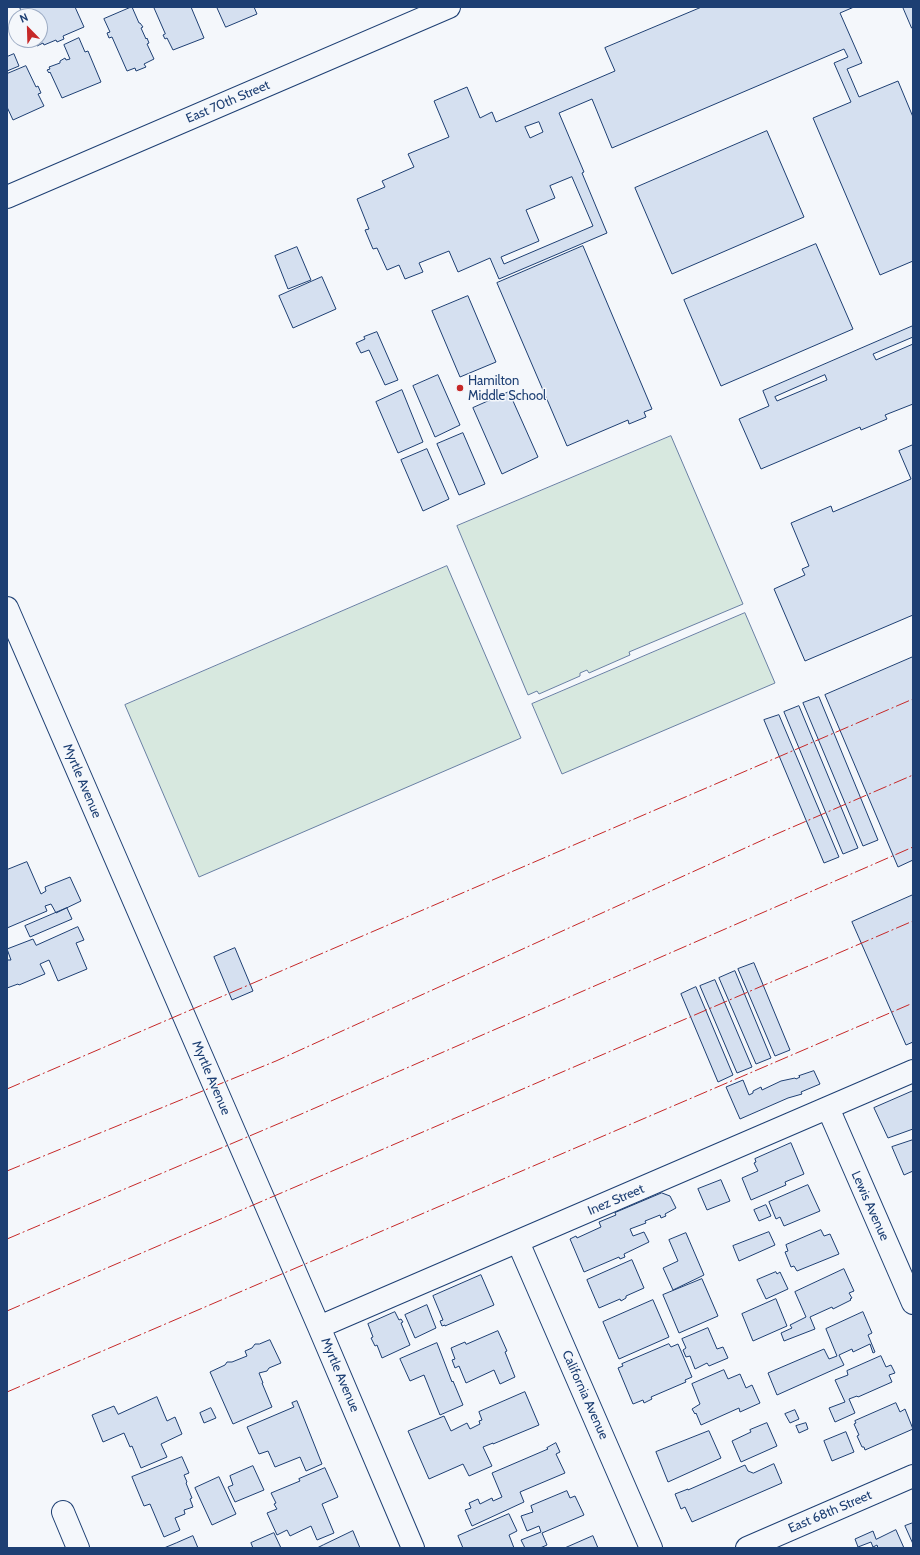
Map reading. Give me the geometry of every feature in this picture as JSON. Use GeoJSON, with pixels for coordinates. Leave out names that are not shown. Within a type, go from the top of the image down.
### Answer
{"type":"FeatureCollection","features":[{"type":"Feature","properties":{"kind":"street","name":"East 70th Street"},"geometry":{"type":"LineString","coordinates":[[7,197],[449,7]]}},
{"type":"Feature","properties":{"kind":"street","name":"Myrtle Avenue"},"geometry":{"type":"LineString","coordinates":[[7,608],[413,1548]]}},
{"type":"Feature","properties":{"kind":"street","name":"Inez Street"},"geometry":{"type":"LineString","coordinates":[[319,1328],[913,1071]]}},
{"type":"Feature","properties":{"kind":"street","name":"Lewis Avenue"},"geometry":{"type":"LineString","coordinates":[[828,1108],[913,1303]]}},
{"type":"Feature","properties":{"kind":"street","name":"California Avenue"},"geometry":{"type":"LineString","coordinates":[[518,1242],[651,1548]]}},
{"type":"Feature","properties":{"kind":"street","name":"East 68th Street"},"geometry":{"type":"LineString","coordinates":[[747,1548],[913,1476]]}},
{"type":"Feature","properties":{"kind":"street"},"geometry":{"type":"LineString","coordinates":[[63,1512],[78,1548]]}},
{"type":"Feature","properties":{"kind":"shaded area"},"geometry":{"type":"Polygon","coordinates":[[[671,436],[743,604],[629,652],[630,655],[589,673],[587,670],[580,673],[580,676],[539,694],[537,691],[528,695],[457,526],[671,436]]]}},
{"type":"Feature","properties":{"kind":"shaded area"},"geometry":{"type":"Polygon","coordinates":[[[447,566],[521,738],[199,877],[125,705],[447,566]]]}},
{"type":"Feature","properties":{"kind":"shaded area"},"geometry":{"type":"Polygon","coordinates":[[[745,613],[775,683],[562,774],[532,704],[745,613]]]}},
{"type":"Feature","properties":{"kind":"building"},"geometry":{"type":"Polygon","coordinates":[[[75,7],[84,27],[63,36],[64,39],[48,43],[48,8],[20,8],[75,7]]]}},
{"type":"Feature","properties":{"kind":"building"},"geometry":{"type":"Polygon","coordinates":[[[132,7],[139,23],[143,27],[141,28],[146,39],[147,38],[149,43],[147,44],[154,59],[144,64],[146,67],[136,71],[135,68],[127,71],[112,37],[109,38],[107,33],[110,32],[104,19],[132,7]]]}},
{"type":"Feature","properties":{"kind":"building"},"geometry":{"type":"Polygon","coordinates":[[[154,7],[191,7],[204,38],[173,50],[167,38],[165,39],[163,35],[165,34],[154,7]]]}},
{"type":"Feature","properties":{"kind":"building"},"geometry":{"type":"Polygon","coordinates":[[[217,7],[254,7],[257,14],[226,27],[217,7]]]}},
{"type":"Feature","properties":{"kind":"building"},"geometry":{"type":"Polygon","coordinates":[[[702,7],[854,7],[840,13],[862,63],[847,69],[859,97],[898,81],[913,117],[913,261],[880,275],[813,118],[851,102],[834,63],[848,57],[844,49],[612,148],[592,99],[559,113],[584,172],[582,173],[607,233],[499,279],[490,258],[458,272],[449,251],[419,263],[423,272],[405,279],[399,265],[387,270],[377,248],[373,249],[365,230],[369,229],[357,199],[385,187],[382,181],[414,167],[408,154],[449,137],[434,101],[467,87],[480,118],[492,112],[496,122],[615,71],[605,48],[702,7]],[[539,122],[525,127],[530,138],[543,132],[539,122]],[[572,177],[550,186],[555,198],[526,210],[539,241],[501,257],[504,264],[593,226],[572,177]]]}},
{"type":"Feature","properties":{"kind":"building"},"geometry":{"type":"Polygon","coordinates":[[[903,7],[913,7],[913,28],[912,28],[903,7]]]}},
{"type":"Feature","properties":{"kind":"building"},"geometry":{"type":"Polygon","coordinates":[[[79,38],[85,52],[88,51],[101,82],[62,98],[50,72],[49,73],[47,70],[50,69],[49,67],[60,63],[60,61],[65,58],[66,60],[70,59],[64,45],[79,38]]]}},
{"type":"Feature","properties":{"kind":"building"},"geometry":{"type":"Polygon","coordinates":[[[14,54],[19,66],[7,71],[7,57],[14,54]]]}},
{"type":"Feature","properties":{"kind":"building"},"geometry":{"type":"Polygon","coordinates":[[[26,66],[36,87],[38,86],[41,93],[38,94],[44,106],[13,120],[7,107],[7,74],[26,66]]]}},
{"type":"Feature","properties":{"kind":"building"},"geometry":{"type":"Polygon","coordinates":[[[767,131],[804,217],[672,274],[635,188],[767,131]]]}},
{"type":"Feature","properties":{"kind":"building"},"geometry":{"type":"Polygon","coordinates":[[[816,244],[853,329],[721,386],[684,300],[816,244]]]}},
{"type":"Feature","properties":{"kind":"building"},"geometry":{"type":"Polygon","coordinates":[[[583,246],[652,409],[644,412],[646,417],[629,424],[628,420],[567,446],[497,283],[583,246]]]}},
{"type":"Feature","properties":{"kind":"building"},"geometry":{"type":"Polygon","coordinates":[[[297,247],[311,280],[288,289],[275,256],[297,247]]]}},
{"type":"Feature","properties":{"kind":"building"},"geometry":{"type":"Polygon","coordinates":[[[322,277],[336,309],[293,328],[279,296],[322,277]]]}},
{"type":"Feature","properties":{"kind":"building"},"geometry":{"type":"Polygon","coordinates":[[[468,296],[496,362],[460,377],[432,311],[468,296]]]}},
{"type":"Feature","properties":{"kind":"building"},"geometry":{"type":"Polygon","coordinates":[[[913,326],[913,337],[873,354],[876,360],[913,344],[913,404],[885,415],[887,419],[861,430],[860,427],[761,469],[739,419],[769,406],[763,391],[913,326]],[[825,375],[775,397],[777,401],[827,380],[825,375]]]}},
{"type":"Feature","properties":{"kind":"building"},"geometry":{"type":"Polygon","coordinates":[[[377,332],[398,380],[385,385],[369,350],[361,353],[356,343],[365,339],[364,337],[377,332]]]}},
{"type":"Feature","properties":{"kind":"building"},"geometry":{"type":"Polygon","coordinates":[[[438,375],[460,425],[435,437],[413,386],[438,375]]]}},
{"type":"Feature","properties":{"kind":"building"},"geometry":{"type":"Polygon","coordinates":[[[402,390],[423,442],[398,453],[376,402],[402,390]]]}},
{"type":"Feature","properties":{"kind":"building"},"geometry":{"type":"Polygon","coordinates":[[[509,392],[538,457],[502,474],[473,408],[509,392]]]}},
{"type":"Feature","properties":{"kind":"building"},"geometry":{"type":"Polygon","coordinates":[[[463,433],[485,484],[459,495],[437,444],[463,433]]]}},
{"type":"Feature","properties":{"kind":"building"},"geometry":{"type":"Polygon","coordinates":[[[913,445],[913,615],[805,661],[774,589],[805,575],[802,569],[809,566],[791,523],[831,506],[833,512],[911,479],[899,451],[913,445]]]}},
{"type":"Feature","properties":{"kind":"building"},"geometry":{"type":"Polygon","coordinates":[[[427,449],[449,499],[423,511],[401,460],[427,449]]]}},
{"type":"Feature","properties":{"kind":"building"},"geometry":{"type":"Polygon","coordinates":[[[913,657],[913,860],[898,867],[825,695],[913,657]]]}},
{"type":"Feature","properties":{"kind":"building"},"geometry":{"type":"Polygon","coordinates":[[[819,697],[878,840],[863,846],[803,703],[819,697]]]}},
{"type":"Feature","properties":{"kind":"building"},"geometry":{"type":"Polygon","coordinates":[[[799,706],[858,848],[843,854],[784,712],[799,706]]]}},
{"type":"Feature","properties":{"kind":"building"},"geometry":{"type":"Polygon","coordinates":[[[779,715],[839,857],[824,863],[764,720],[779,715]]]}},
{"type":"Feature","properties":{"kind":"building"},"geometry":{"type":"Polygon","coordinates":[[[27,862],[41,894],[46,891],[45,887],[70,877],[81,901],[56,913],[51,904],[45,906],[47,911],[7,928],[7,870],[27,862]]]}},
{"type":"Feature","properties":{"kind":"building"},"geometry":{"type":"Polygon","coordinates":[[[913,895],[913,1042],[906,1045],[852,922],[913,895]]]}},
{"type":"Feature","properties":{"kind":"building"},"geometry":{"type":"Polygon","coordinates":[[[67,908],[72,919],[30,937],[25,926],[67,908]]]}},
{"type":"Feature","properties":{"kind":"building"},"geometry":{"type":"Polygon","coordinates":[[[78,927],[84,940],[76,943],[87,969],[58,981],[49,960],[40,964],[45,974],[19,985],[18,984],[7,988],[7,960],[11,960],[7,949],[33,939],[36,945],[78,927]]]}},
{"type":"Feature","properties":{"kind":"building"},"geometry":{"type":"Polygon","coordinates":[[[235,948],[253,991],[232,1000],[214,957],[235,948]]]}},
{"type":"Feature","properties":{"kind":"building"},"geometry":{"type":"Polygon","coordinates":[[[754,963],[790,1050],[775,1056],[738,969],[754,963]]]}},
{"type":"Feature","properties":{"kind":"building"},"geometry":{"type":"Polygon","coordinates":[[[735,971],[771,1058],[756,1064],[719,978],[735,971]]]}},
{"type":"Feature","properties":{"kind":"building"},"geometry":{"type":"Polygon","coordinates":[[[715,980],[752,1067],[737,1073],[700,986],[715,980]]]}},
{"type":"Feature","properties":{"kind":"building"},"geometry":{"type":"Polygon","coordinates":[[[696,987],[733,1075],[718,1082],[681,994],[696,987]]]}},
{"type":"Feature","properties":{"kind":"building"},"geometry":{"type":"Polygon","coordinates":[[[814,1071],[820,1084],[801,1092],[802,1094],[788,1098],[740,1119],[726,1087],[743,1080],[749,1095],[761,1087],[762,1090],[781,1081],[796,1079],[800,1077],[799,1076],[814,1071]]]}},
{"type":"Feature","properties":{"kind":"building"},"geometry":{"type":"Polygon","coordinates":[[[913,1091],[913,1129],[888,1138],[874,1108],[913,1091]]]}},
{"type":"Feature","properties":{"kind":"building"},"geometry":{"type":"Polygon","coordinates":[[[913,1140],[913,1171],[904,1175],[892,1147],[913,1140]]]}},
{"type":"Feature","properties":{"kind":"building"},"geometry":{"type":"Polygon","coordinates":[[[791,1143],[804,1174],[785,1182],[786,1185],[751,1200],[742,1178],[758,1171],[754,1163],[756,1162],[755,1159],[791,1143]]]}},
{"type":"Feature","properties":{"kind":"building"},"geometry":{"type":"Polygon","coordinates":[[[721,1180],[730,1201],[707,1210],[698,1189],[721,1180]]]}},
{"type":"Feature","properties":{"kind":"building"},"geometry":{"type":"Polygon","coordinates":[[[808,1185],[820,1211],[784,1226],[780,1217],[776,1219],[769,1202],[808,1185]]]}},
{"type":"Feature","properties":{"kind":"building"},"geometry":{"type":"Polygon","coordinates":[[[662,1193],[670,1196],[676,1208],[665,1214],[666,1216],[661,1218],[660,1215],[645,1221],[646,1223],[630,1229],[633,1236],[644,1232],[649,1242],[624,1254],[625,1257],[620,1259],[619,1257],[584,1272],[570,1239],[576,1236],[577,1238],[601,1227],[599,1222],[616,1215],[615,1213],[662,1193]]]}},
{"type":"Feature","properties":{"kind":"building"},"geometry":{"type":"Polygon","coordinates":[[[766,1205],[771,1216],[759,1221],[754,1210],[766,1205]]]}},
{"type":"Feature","properties":{"kind":"building"},"geometry":{"type":"Polygon","coordinates":[[[821,1230],[824,1236],[830,1234],[839,1254],[797,1271],[794,1266],[791,1267],[785,1252],[788,1251],[786,1245],[821,1230]]]}},
{"type":"Feature","properties":{"kind":"building"},"geometry":{"type":"Polygon","coordinates":[[[769,1232],[775,1245],[739,1261],[733,1246],[769,1232]]]}},
{"type":"Feature","properties":{"kind":"building"},"geometry":{"type":"Polygon","coordinates":[[[686,1233],[704,1275],[673,1290],[663,1268],[678,1261],[669,1240],[686,1233]]]}},
{"type":"Feature","properties":{"kind":"building"},"geometry":{"type":"Polygon","coordinates":[[[632,1260],[644,1288],[626,1296],[626,1298],[621,1301],[620,1299],[599,1308],[587,1280],[632,1260]]]}},
{"type":"Feature","properties":{"kind":"building"},"geometry":{"type":"Polygon","coordinates":[[[844,1269],[854,1291],[849,1293],[852,1298],[850,1299],[851,1300],[833,1309],[832,1307],[810,1317],[815,1329],[784,1341],[781,1333],[792,1328],[790,1325],[806,1317],[795,1292],[844,1269]]]}},
{"type":"Feature","properties":{"kind":"building"},"geometry":{"type":"Polygon","coordinates":[[[776,1272],[777,1274],[780,1272],[788,1289],[766,1299],[757,1280],[776,1272]]]}},
{"type":"Feature","properties":{"kind":"building"},"geometry":{"type":"Polygon","coordinates":[[[481,1275],[494,1305],[442,1326],[440,1321],[443,1320],[433,1296],[481,1275]]]}},
{"type":"Feature","properties":{"kind":"building"},"geometry":{"type":"Polygon","coordinates":[[[702,1279],[718,1316],[679,1333],[663,1295],[702,1279]]]}},
{"type":"Feature","properties":{"kind":"building"},"geometry":{"type":"Polygon","coordinates":[[[776,1299],[787,1326],[753,1341],[742,1314],[776,1299]]]}},
{"type":"Feature","properties":{"kind":"building"},"geometry":{"type":"Polygon","coordinates":[[[653,1300],[669,1337],[619,1359],[603,1322],[653,1300]]]}},
{"type":"Feature","properties":{"kind":"building"},"geometry":{"type":"Polygon","coordinates":[[[427,1305],[436,1328],[415,1338],[405,1315],[427,1305]]]}},
{"type":"Feature","properties":{"kind":"building"},"geometry":{"type":"Polygon","coordinates":[[[395,1312],[399,1320],[401,1319],[403,1322],[401,1323],[410,1345],[382,1358],[377,1345],[375,1346],[371,1338],[373,1337],[368,1324],[395,1312]]]}},
{"type":"Feature","properties":{"kind":"building"},"geometry":{"type":"Polygon","coordinates":[[[863,1312],[872,1333],[868,1335],[875,1352],[873,1353],[870,1344],[853,1352],[852,1349],[839,1355],[844,1365],[777,1395],[768,1373],[824,1349],[829,1359],[837,1356],[826,1329],[863,1312]]]}},
{"type":"Feature","properties":{"kind":"building"},"geometry":{"type":"Polygon","coordinates":[[[708,1328],[717,1349],[723,1347],[728,1358],[709,1366],[707,1363],[695,1369],[690,1356],[686,1357],[683,1350],[686,1348],[682,1339],[708,1328]]]}},
{"type":"Feature","properties":{"kind":"building"},"geometry":{"type":"Polygon","coordinates":[[[498,1331],[507,1351],[505,1352],[515,1377],[500,1384],[494,1370],[466,1383],[459,1366],[455,1368],[452,1360],[455,1359],[451,1348],[465,1342],[466,1344],[498,1331]]]}},
{"type":"Feature","properties":{"kind":"building"},"geometry":{"type":"Polygon","coordinates":[[[270,1340],[281,1363],[269,1368],[267,1371],[259,1373],[272,1407],[233,1424],[210,1372],[225,1365],[227,1362],[232,1362],[247,1356],[245,1351],[252,1348],[255,1344],[270,1340]]]}},
{"type":"Feature","properties":{"kind":"building"},"geometry":{"type":"Polygon","coordinates":[[[437,1343],[452,1382],[453,1381],[463,1405],[440,1415],[424,1375],[410,1381],[400,1359],[437,1343]]]}},
{"type":"Feature","properties":{"kind":"building"},"geometry":{"type":"Polygon","coordinates":[[[669,1344],[671,1347],[678,1344],[692,1377],[685,1380],[686,1382],[651,1397],[652,1399],[644,1403],[643,1400],[633,1404],[618,1368],[623,1366],[622,1364],[669,1344]]]}},
{"type":"Feature","properties":{"kind":"building"},"geometry":{"type":"Polygon","coordinates":[[[881,1356],[886,1367],[891,1365],[895,1373],[889,1375],[892,1382],[858,1397],[849,1399],[855,1413],[835,1422],[829,1408],[845,1402],[835,1380],[848,1375],[847,1371],[881,1356]]]}},
{"type":"Feature","properties":{"kind":"building"},"geometry":{"type":"Polygon","coordinates":[[[724,1370],[728,1379],[740,1374],[746,1388],[752,1385],[760,1403],[740,1412],[739,1408],[701,1425],[696,1413],[695,1414],[692,1409],[700,1404],[692,1384],[724,1370]]]}},
{"type":"Feature","properties":{"kind":"building"},"geometry":{"type":"Polygon","coordinates":[[[525,1392],[539,1425],[483,1447],[492,1466],[469,1476],[463,1464],[429,1479],[408,1431],[444,1416],[451,1431],[467,1423],[470,1429],[480,1424],[479,1421],[482,1420],[479,1412],[525,1392]]]}},
{"type":"Feature","properties":{"kind":"building"},"geometry":{"type":"Polygon","coordinates":[[[157,1397],[167,1421],[175,1417],[182,1434],[161,1444],[167,1457],[141,1468],[132,1446],[130,1447],[124,1433],[103,1442],[92,1415],[114,1406],[118,1414],[157,1397]]]}},
{"type":"Feature","properties":{"kind":"building"},"geometry":{"type":"Polygon","coordinates":[[[297,1401],[322,1464],[306,1471],[300,1457],[275,1467],[268,1451],[259,1454],[247,1427],[294,1407],[292,1403],[297,1401]]]}},
{"type":"Feature","properties":{"kind":"building"},"geometry":{"type":"Polygon","coordinates":[[[896,1403],[900,1412],[905,1409],[913,1429],[865,1450],[857,1436],[859,1435],[854,1424],[856,1423],[855,1421],[896,1403]]]}},
{"type":"Feature","properties":{"kind":"building"},"geometry":{"type":"Polygon","coordinates":[[[211,1408],[216,1418],[204,1423],[200,1413],[211,1408]]]}},
{"type":"Feature","properties":{"kind":"building"},"geometry":{"type":"Polygon","coordinates":[[[795,1410],[799,1419],[790,1423],[785,1414],[795,1410]]]}},
{"type":"Feature","properties":{"kind":"building"},"geometry":{"type":"Polygon","coordinates":[[[767,1423],[777,1446],[741,1462],[732,1441],[751,1432],[750,1430],[767,1423]]]}},
{"type":"Feature","properties":{"kind":"building"},"geometry":{"type":"Polygon","coordinates":[[[806,1423],[808,1429],[799,1433],[796,1426],[806,1423]]]}},
{"type":"Feature","properties":{"kind":"building"},"geometry":{"type":"Polygon","coordinates":[[[709,1431],[721,1458],[668,1482],[656,1452],[709,1431]]]}},
{"type":"Feature","properties":{"kind":"building"},"geometry":{"type":"Polygon","coordinates":[[[846,1432],[854,1452],[832,1461],[824,1441],[846,1432]]]}},
{"type":"Feature","properties":{"kind":"building"},"geometry":{"type":"Polygon","coordinates":[[[556,1443],[560,1452],[556,1454],[565,1473],[520,1492],[524,1502],[472,1526],[465,1510],[471,1508],[469,1503],[478,1499],[480,1504],[492,1498],[493,1501],[502,1497],[492,1473],[548,1449],[547,1448],[556,1443]]]}},
{"type":"Feature","properties":{"kind":"building"},"geometry":{"type":"Polygon","coordinates":[[[182,1457],[189,1473],[184,1475],[192,1498],[190,1499],[193,1507],[184,1510],[185,1514],[175,1518],[180,1530],[164,1537],[150,1504],[144,1506],[132,1477],[182,1457]]]}},
{"type":"Feature","properties":{"kind":"building"},"geometry":{"type":"Polygon","coordinates":[[[774,1464],[782,1483],[692,1522],[685,1507],[681,1509],[675,1494],[688,1490],[745,1465],[748,1471],[753,1473],[774,1464]]]}},
{"type":"Feature","properties":{"kind":"building"},"geometry":{"type":"Polygon","coordinates":[[[253,1466],[264,1490],[235,1502],[228,1487],[233,1485],[230,1476],[253,1466]]]}},
{"type":"Feature","properties":{"kind":"building"},"geometry":{"type":"Polygon","coordinates":[[[325,1468],[338,1497],[322,1504],[334,1533],[317,1540],[311,1526],[290,1536],[287,1530],[277,1535],[267,1513],[277,1509],[271,1493],[300,1481],[299,1479],[325,1468]]]}},
{"type":"Feature","properties":{"kind":"building"},"geometry":{"type":"Polygon","coordinates":[[[219,1477],[236,1514],[212,1525],[195,1488],[219,1477]]]}},
{"type":"Feature","properties":{"kind":"building"},"geometry":{"type":"Polygon","coordinates":[[[567,1491],[570,1498],[575,1496],[584,1515],[542,1533],[547,1545],[540,1548],[525,1548],[521,1540],[541,1532],[539,1526],[527,1531],[521,1516],[533,1512],[531,1506],[567,1491]]]}},
{"type":"Feature","properties":{"kind":"building"},"geometry":{"type":"Polygon","coordinates":[[[509,1514],[517,1531],[509,1535],[514,1548],[463,1548],[458,1536],[509,1514]]]}},
{"type":"Feature","properties":{"kind":"building"},"geometry":{"type":"Polygon","coordinates":[[[913,1523],[913,1544],[905,1526],[913,1523]]]}},
{"type":"Feature","properties":{"kind":"building"},"geometry":{"type":"Polygon","coordinates":[[[896,1530],[904,1548],[878,1548],[877,1545],[873,1547],[871,1542],[858,1547],[855,1539],[873,1531],[876,1539],[896,1530]]]}},
{"type":"Feature","properties":{"kind":"building"},"geometry":{"type":"Polygon","coordinates":[[[353,1531],[360,1548],[317,1548],[323,1545],[353,1531]]]}},
{"type":"Feature","properties":{"kind":"building"},"geometry":{"type":"Polygon","coordinates":[[[274,1533],[281,1548],[253,1548],[251,1543],[274,1533]]]}},
{"type":"Feature","properties":{"kind":"building"},"geometry":{"type":"Polygon","coordinates":[[[193,1536],[198,1548],[164,1548],[176,1543],[193,1536]]]}},
{"type":"Feature","properties":{"kind":"building"},"geometry":{"type":"Polygon","coordinates":[[[593,1536],[598,1548],[565,1548],[593,1536]]]}},
{"type":"Feature","properties":{"kind":"power"},"geometry":{"type":"LineString","coordinates":[[7,1089],[913,699]]}},
{"type":"Feature","properties":{"kind":"power"},"geometry":{"type":"LineString","coordinates":[[7,1171],[276,1061],[765,839],[913,775]]}},
{"type":"Feature","properties":{"kind":"power"},"geometry":{"type":"LineString","coordinates":[[7,1239],[299,1115],[913,847]]}},
{"type":"Feature","properties":{"kind":"power"},"geometry":{"type":"LineString","coordinates":[[7,1311],[913,921]]}},
{"type":"Feature","properties":{"kind":"power"},"geometry":{"type":"LineString","coordinates":[[7,1392],[913,1003]]}},
{"type":"Feature","properties":{"kind":"place","name":"Hamilton Middle School"},"geometry":{"type":"Point","coordinates":[460,388]}}]}
